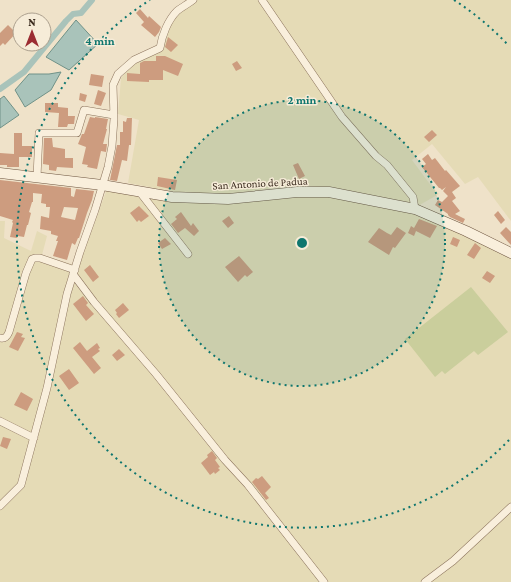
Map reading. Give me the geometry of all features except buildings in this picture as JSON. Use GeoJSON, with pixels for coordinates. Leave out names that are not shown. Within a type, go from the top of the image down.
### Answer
{"type":"FeatureCollection","features":[{"type":"Feature","properties":{"kind":"street"},"geometry":{"type":"LineString","coordinates":[[0,506],[21,485],[47,388],[67,294],[108,167],[112,146],[114,115],[113,85],[118,74],[134,60],[160,48],[161,40],[169,21],[177,12],[193,0]]}},
{"type":"Feature","properties":{"kind":"street"},"geometry":{"type":"LineString","coordinates":[[262,0],[342,117],[376,156],[387,165],[413,196],[415,209]]}},
{"type":"Feature","properties":{"kind":"street"},"geometry":{"type":"LineString","coordinates":[[37,177],[39,133],[77,133],[84,110],[114,115]]}},
{"type":"Feature","properties":{"kind":"street","name":"San Antonio de Padua"},"geometry":{"type":"LineString","coordinates":[[0,173],[102,185],[172,197],[228,199],[297,192],[329,192],[415,209],[466,231],[511,253]]}},
{"type":"Feature","properties":{"kind":"street"},"geometry":{"type":"LineString","coordinates":[[139,191],[188,254]]}},
{"type":"Feature","properties":{"kind":"street"},"geometry":{"type":"LineString","coordinates":[[0,338],[7,337],[26,273],[32,259],[40,258],[74,272],[94,302],[156,374],[225,460],[248,485],[324,582]]}},
{"type":"Feature","properties":{"kind":"street"},"geometry":{"type":"LineString","coordinates":[[0,421],[34,438]]}},
{"type":"Feature","properties":{"kind":"street"},"geometry":{"type":"LineString","coordinates":[[425,582],[453,561],[511,507]]}},
{"type":"Feature","properties":{"kind":"shaded area"},"geometry":{"type":"Polygon","coordinates":[[[195,0],[511,0],[511,221],[478,177],[465,184],[432,144],[412,160],[439,194],[416,207],[330,188],[298,185],[229,194],[176,192],[128,183],[139,120],[118,114],[121,78],[135,62],[163,49],[163,40],[171,22],[179,12],[195,0]]]}},
{"type":"Feature","properties":{"kind":"shaded area"},"geometry":{"type":"Polygon","coordinates":[[[107,189],[271,197],[318,195],[367,203],[427,216],[511,258],[511,505],[452,560],[423,582],[0,582],[0,509],[23,486],[69,300],[79,265],[107,189]]]}},
{"type":"Feature","properties":{"kind":"shaded area"},"geometry":{"type":"Polygon","coordinates":[[[0,221],[5,221],[4,238],[31,251],[37,231],[47,236],[42,255],[74,265],[49,372],[18,485],[0,503],[0,221]]]}},
{"type":"Feature","properties":{"kind":"shaded area"},"geometry":{"type":"Polygon","coordinates":[[[511,509],[511,582],[426,582],[511,509]]]}},
{"type":"Feature","properties":{"kind":"green space"},"geometry":{"type":"Polygon","coordinates":[[[471,287],[508,332],[478,355],[474,351],[445,374],[442,371],[435,377],[405,339],[471,287]]]}},
{"type":"Feature","properties":{"kind":"water"},"geometry":{"type":"Polygon","coordinates":[[[76,20],[98,44],[69,70],[46,57],[50,52],[52,52],[52,50],[76,20]]]}},
{"type":"Feature","properties":{"kind":"water"},"geometry":{"type":"Polygon","coordinates":[[[61,72],[51,90],[25,107],[15,90],[29,74],[49,74],[61,72]]]}},
{"type":"Feature","properties":{"kind":"water"},"geometry":{"type":"Polygon","coordinates":[[[4,96],[19,115],[0,128],[0,99],[4,96]]]}},
{"type":"Feature","properties":{"kind":"waterway"},"geometry":{"type":"LineString","coordinates":[[0,89],[24,72],[66,21],[73,14],[81,13],[92,0]]}}]}
